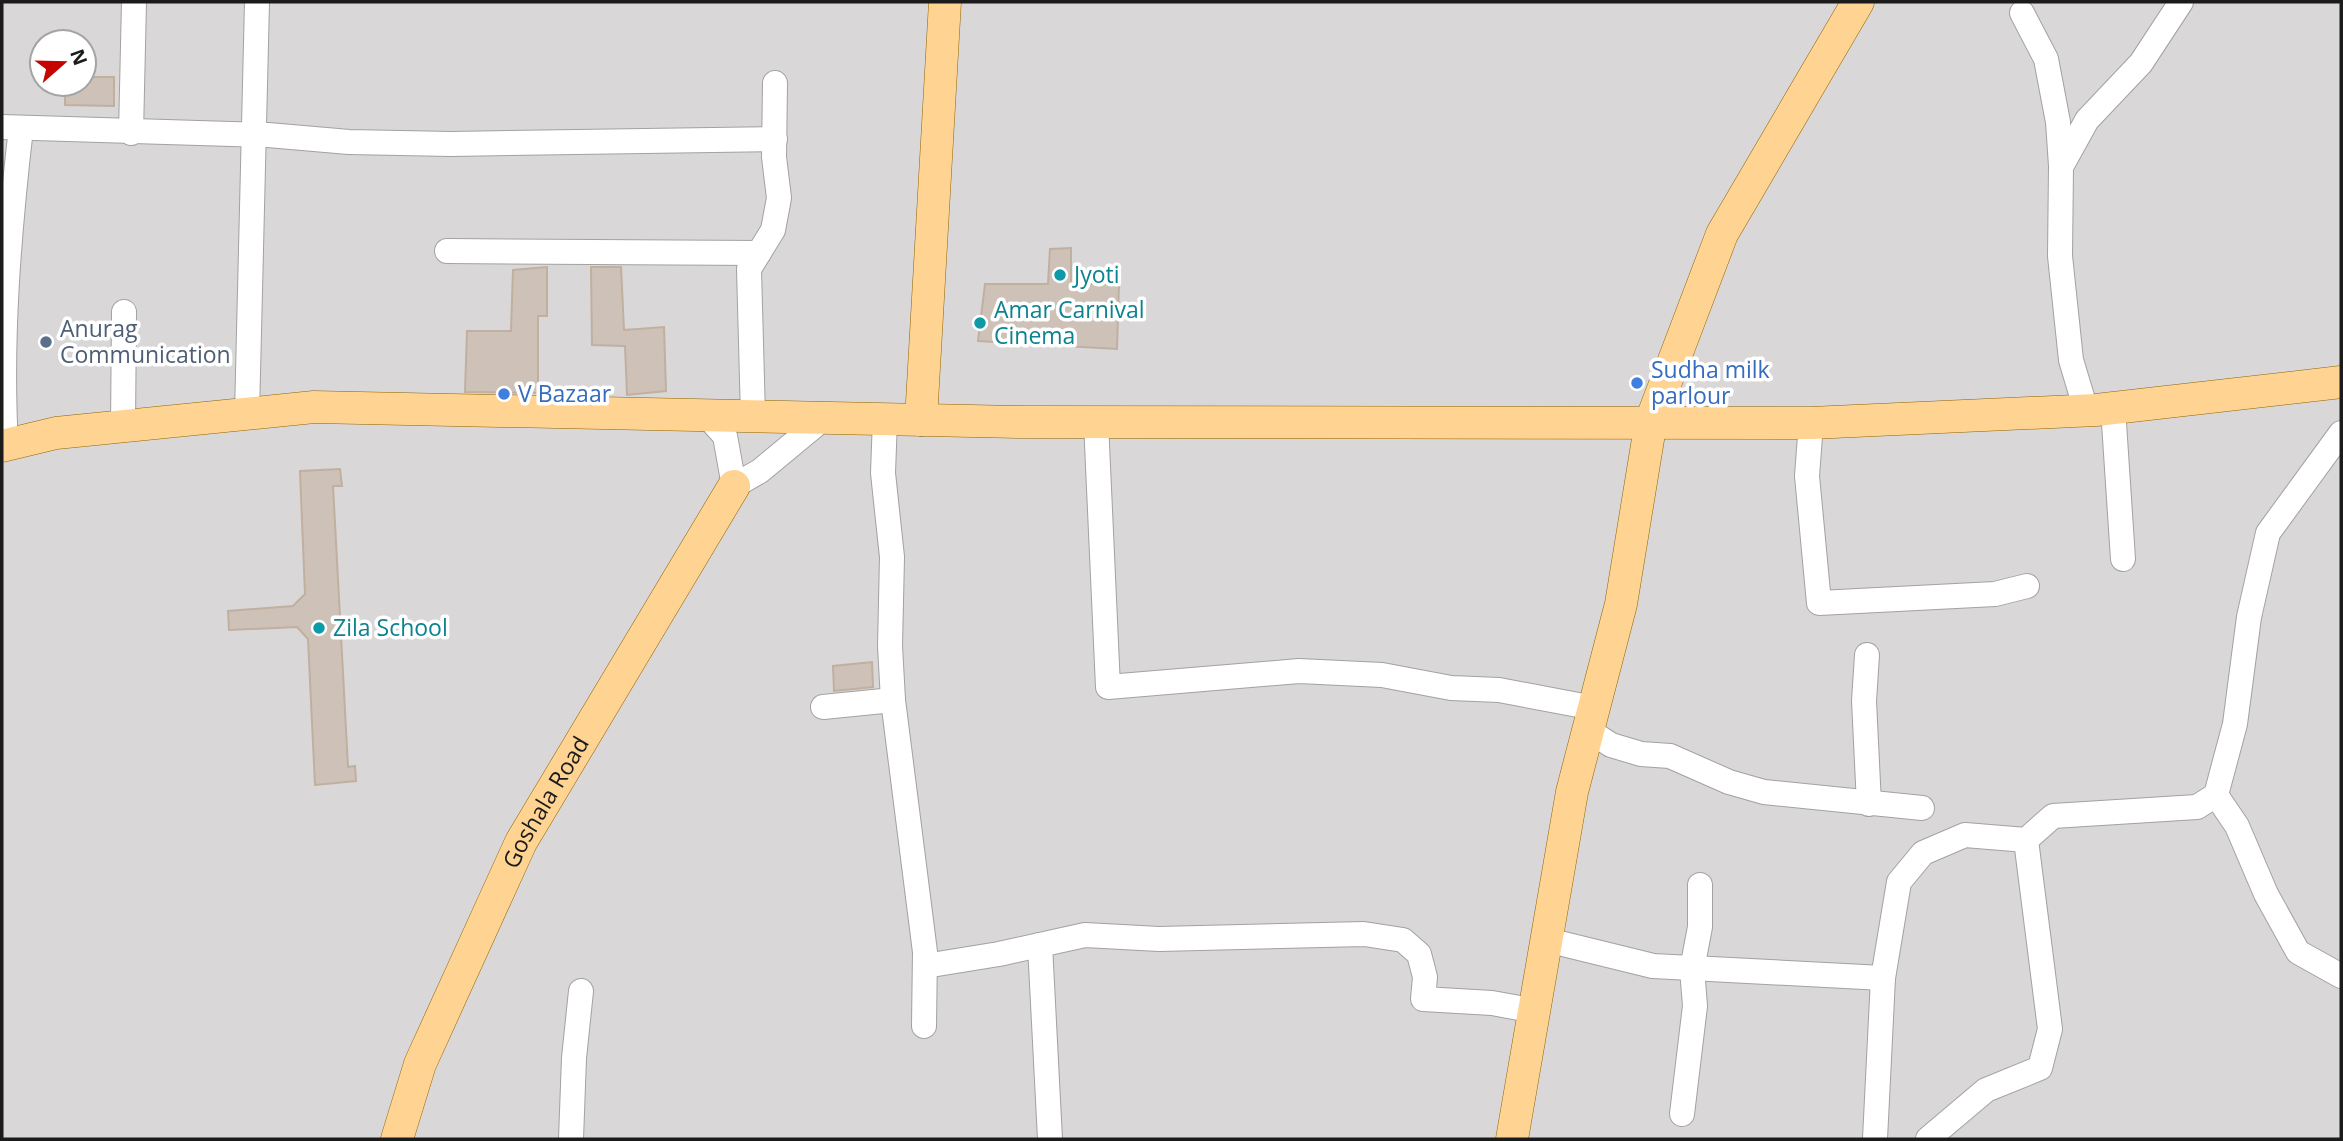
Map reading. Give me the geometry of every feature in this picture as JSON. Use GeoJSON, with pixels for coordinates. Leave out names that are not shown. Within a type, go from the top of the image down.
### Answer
{"type":"FeatureCollection","features":[{"type":"Feature","properties":{"kind":"main road"},"geometry":{"type":"LineString","coordinates":[[921,420],[945,2]]}},
{"type":"Feature","properties":{"kind":"main road"},"geometry":{"type":"LineString","coordinates":[[1513,1139],[1572,792],[1621,604],[1651,421],[1722,234],[1858,2]]}},
{"type":"Feature","properties":{"kind":"main road"},"geometry":{"type":"LineString","coordinates":[[4,445],[56,433],[314,407],[1096,422],[1811,423],[2099,409],[2341,382]]}},
{"type":"Feature","properties":{"kind":"main road","name":"Goshala Road"},"geometry":{"type":"LineString","coordinates":[[397,1139],[420,1064],[521,842],[734,486]]}},
{"type":"Feature","properties":{"kind":"street"},"geometry":{"type":"LineString","coordinates":[[131,133],[134,2]]}},
{"type":"Feature","properties":{"kind":"street"},"geometry":{"type":"LineString","coordinates":[[247,414],[257,2]]}},
{"type":"Feature","properties":{"kind":"street"},"geometry":{"type":"LineString","coordinates":[[2061,167],[2087,120],[2141,63],[2181,2]]}},
{"type":"Feature","properties":{"kind":"street"},"geometry":{"type":"LineString","coordinates":[[2022,13],[2046,59],[2058,122],[2061,167],[2060,256],[2071,360],[2099,409],[2123,559]]}},
{"type":"Feature","properties":{"kind":"street"},"geometry":{"type":"LineString","coordinates":[[753,416],[749,270],[773,230],[779,198],[775,83]]}},
{"type":"Feature","properties":{"kind":"street"},"geometry":{"type":"LineString","coordinates":[[4,445],[6,241],[11,128],[252,134],[349,142],[450,144],[775,139]]}},
{"type":"Feature","properties":{"kind":"street"},"geometry":{"type":"LineString","coordinates":[[446,251],[759,253]]}},
{"type":"Feature","properties":{"kind":"street"},"geometry":{"type":"LineString","coordinates":[[123,426],[124,312]]}},
{"type":"Feature","properties":{"kind":"street"},"geometry":{"type":"LineString","coordinates":[[707,416],[725,436],[734,486],[760,471],[824,418]]}},
{"type":"Feature","properties":{"kind":"street"},"geometry":{"type":"LineString","coordinates":[[885,419],[883,473],[892,557],[890,646],[893,700],[925,966],[924,1026]]}},
{"type":"Feature","properties":{"kind":"street"},"geometry":{"type":"LineString","coordinates":[[1096,422],[1108,687],[1299,671],[1382,675],[1451,688],[1499,690],[1591,719],[1611,745],[1641,754],[1670,756],[1729,782],[1765,792],[1922,808]]}},
{"type":"Feature","properties":{"kind":"street"},"geometry":{"type":"LineString","coordinates":[[1811,423],[1807,477],[1819,603],[1995,594],[2027,586]]}},
{"type":"Feature","properties":{"kind":"street"},"geometry":{"type":"LineString","coordinates":[[1875,1139],[1883,978],[1899,882],[1923,853],[1965,835],[2026,840],[2053,816],[2197,807],[2216,795],[2235,724],[2249,617],[2268,533],[2341,433]]}},
{"type":"Feature","properties":{"kind":"street"},"geometry":{"type":"LineString","coordinates":[[1867,655],[1864,701],[1869,804]]}},
{"type":"Feature","properties":{"kind":"street"},"geometry":{"type":"LineString","coordinates":[[823,707],[893,700]]}},
{"type":"Feature","properties":{"kind":"street"},"geometry":{"type":"LineString","coordinates":[[2216,795],[2237,826],[2266,894],[2298,953],[2341,976]]}},
{"type":"Feature","properties":{"kind":"street"},"geometry":{"type":"LineString","coordinates":[[1928,1139],[1986,1090],[2040,1068],[2050,1028],[2026,840]]}},
{"type":"Feature","properties":{"kind":"street"},"geometry":{"type":"LineString","coordinates":[[1682,1114],[1695,1006],[1692,969],[1700,927],[1700,885]]}},
{"type":"Feature","properties":{"kind":"street"},"geometry":{"type":"LineString","coordinates":[[925,966],[1086,935],[1159,939],[1364,934],[1403,940],[1419,954],[1425,977],[1423,999],[1492,1003],[1535,1011]]}},
{"type":"Feature","properties":{"kind":"street"},"geometry":{"type":"LineString","coordinates":[[1547,940],[1654,966],[1735,968],[1883,978]]}},
{"type":"Feature","properties":{"kind":"street"},"geometry":{"type":"LineString","coordinates":[[1040,945],[1050,1139]]}},
{"type":"Feature","properties":{"kind":"street"},"geometry":{"type":"LineString","coordinates":[[571,1139],[573,1058],[581,991]]}},
{"type":"Feature","properties":{"kind":"shaded area"},"geometry":{"type":"Polygon","coordinates":[[[2,2],[2341,2],[2341,1139],[2,1139],[2,2]]]}},
{"type":"Feature","properties":{"kind":"building"},"geometry":{"type":"Polygon","coordinates":[[[98,77],[114,77],[114,106],[65,105],[65,98],[98,98],[98,77]]]}},
{"type":"Feature","properties":{"kind":"building"},"geometry":{"type":"Polygon","coordinates":[[[1071,248],[1071,284],[1119,284],[1117,349],[978,341],[985,284],[1048,284],[1050,249],[1071,248]]]}},
{"type":"Feature","properties":{"kind":"building"},"geometry":{"type":"Polygon","coordinates":[[[547,267],[547,316],[538,316],[538,393],[465,392],[467,331],[511,331],[513,270],[547,267]]]}},
{"type":"Feature","properties":{"kind":"building"},"geometry":{"type":"Polygon","coordinates":[[[591,267],[621,267],[624,330],[664,327],[666,391],[627,395],[625,346],[592,345],[591,267]]]}},
{"type":"Feature","properties":{"kind":"building","name":"Zila School"},"geometry":{"type":"Polygon","coordinates":[[[340,469],[342,486],[333,486],[348,767],[355,766],[356,781],[315,785],[308,639],[297,627],[229,630],[228,611],[293,606],[305,594],[300,471],[340,469]]]}},
{"type":"Feature","properties":{"kind":"building"},"geometry":{"type":"Polygon","coordinates":[[[872,662],[873,687],[834,691],[833,666],[872,662]]]}},
{"type":"Feature","properties":{"kind":"place","name":"Jyoti"},"geometry":{"type":"Point","coordinates":[1060,275]}},
{"type":"Feature","properties":{"kind":"place","name":"Amar Carnival Cinema"},"geometry":{"type":"Point","coordinates":[980,323]}},
{"type":"Feature","properties":{"kind":"place","name":"Anurag Communication"},"geometry":{"type":"Point","coordinates":[46,342]}},
{"type":"Feature","properties":{"kind":"place","name":"Sudha milk parlour"},"geometry":{"type":"Point","coordinates":[1637,383]}},
{"type":"Feature","properties":{"kind":"place","name":"V Bazaar"},"geometry":{"type":"Point","coordinates":[504,394]}},
{"type":"Feature","properties":{"kind":"place","name":"Zila School"},"geometry":{"type":"Point","coordinates":[319,628]}}]}
